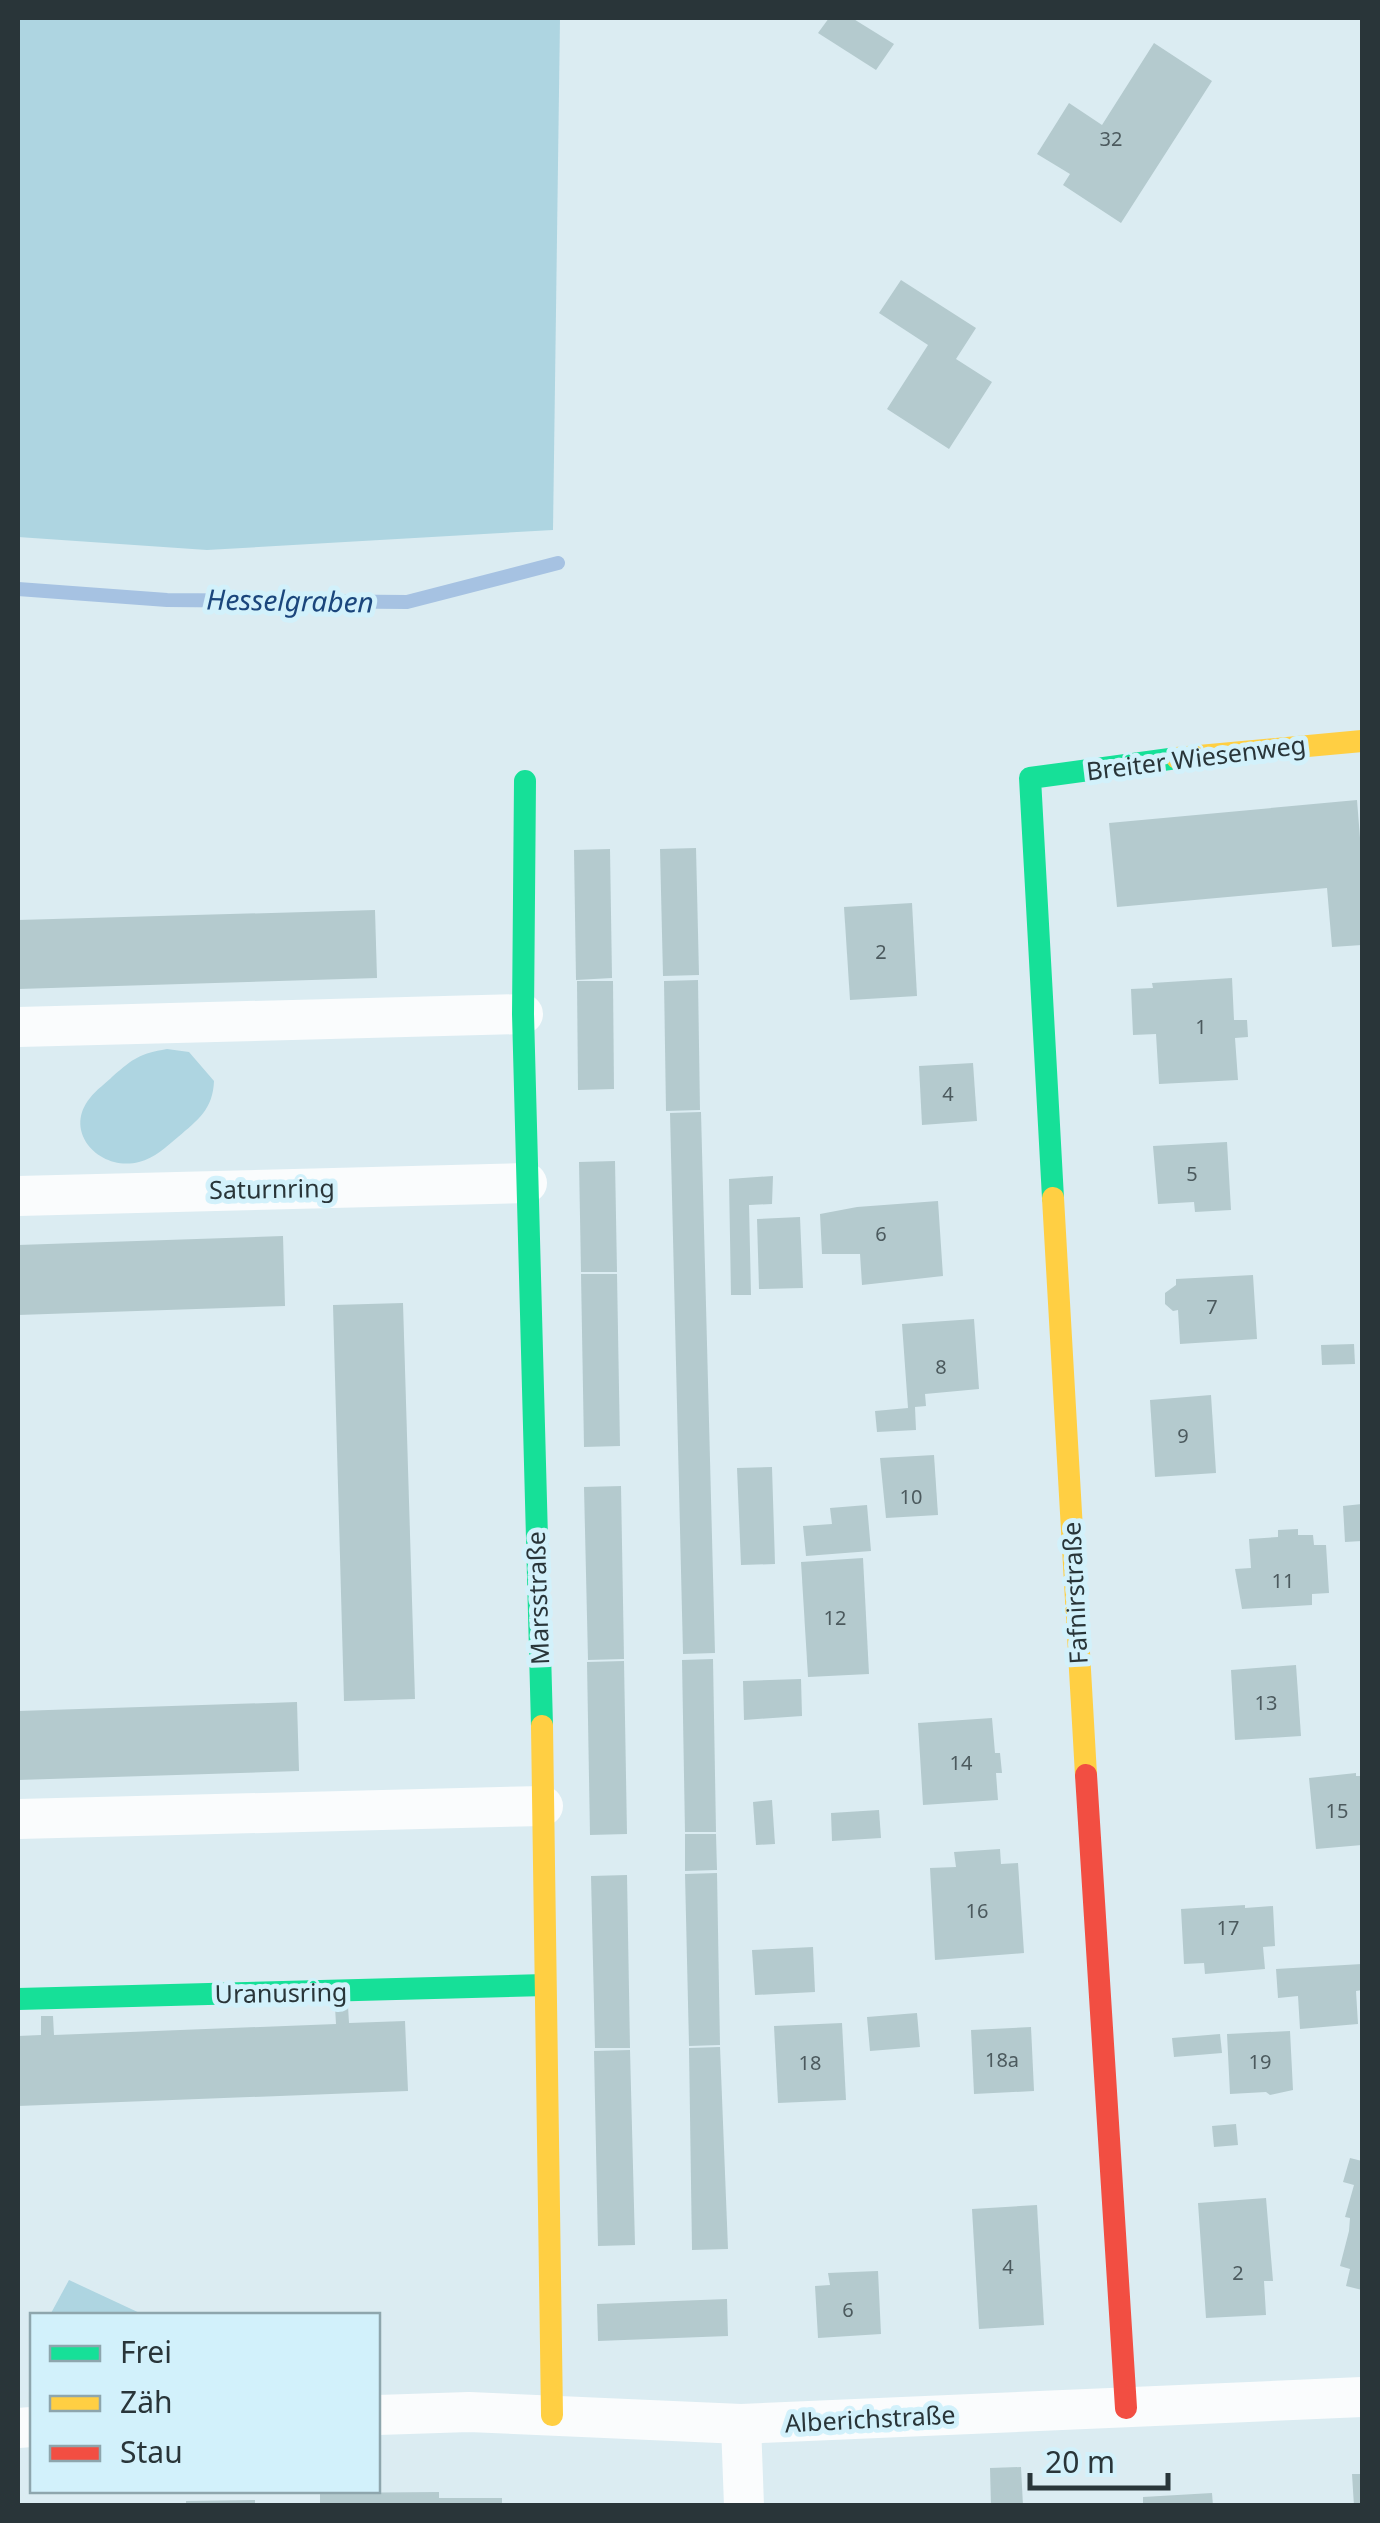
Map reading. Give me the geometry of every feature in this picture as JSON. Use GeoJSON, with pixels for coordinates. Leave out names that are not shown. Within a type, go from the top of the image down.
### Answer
{"type":"FeatureCollection","features":[{"type":"Feature","properties":{"kind":"street","name":"Breiter Wiesenweg"},"geometry":{"type":"LineString","coordinates":[[1030,778],[1230,752],[1362,742]]}},
{"type":"Feature","properties":{"kind":"street","name":"Fafnirstraße"},"geometry":{"type":"LineString","coordinates":[[1030,778],[1075,1595],[1126,2408]]}},
{"type":"Feature","properties":{"kind":"street","name":"Marsstraße"},"geometry":{"type":"LineString","coordinates":[[524,781],[523,1014],[543,1806],[552,2415]]}},
{"type":"Feature","properties":{"kind":"street"},"geometry":{"type":"LineString","coordinates":[[18,1027],[523,1014]]}},
{"type":"Feature","properties":{"kind":"street","name":"Saturnring"},"geometry":{"type":"LineString","coordinates":[[18,1196],[527,1183]]}},
{"type":"Feature","properties":{"kind":"street"},"geometry":{"type":"LineString","coordinates":[[18,1819],[543,1806]]}},
{"type":"Feature","properties":{"kind":"street","name":"Uranusring"},"geometry":{"type":"LineString","coordinates":[[18,2000],[545,1985]]}},
{"type":"Feature","properties":{"kind":"street","name":"Alberichstraße"},"geometry":{"type":"LineString","coordinates":[[380,2415],[470,2412],[741,2424],[1362,2396]]}},
{"type":"Feature","properties":{"kind":"street"},"geometry":{"type":"LineString","coordinates":[[741,2424],[744,2506]]}},
{"type":"Feature","properties":{"kind":"shaded area"},"geometry":{"type":"Polygon","coordinates":[[[18,18],[560,18],[553,530],[207,550],[18,537],[18,18]]]}},
{"type":"Feature","properties":{"kind":"shaded area"},"geometry":{"type":"Polygon","coordinates":[[[167,1049],[189,1052],[214,1081],[207,1107],[192,1125],[150,1158],[125,1164],[99,1155],[89,1146],[80,1124],[90,1098],[132,1061],[167,1049]]]}},
{"type":"Feature","properties":{"kind":"shaded area"},"geometry":{"type":"Polygon","coordinates":[[[69,2280],[140,2313],[51,2313],[69,2280]]]}},
{"type":"Feature","properties":{"kind":"building"},"geometry":{"type":"Polygon","coordinates":[[[829,18],[852,18],[894,44],[876,70],[818,33],[829,18]]]}},
{"type":"Feature","properties":{"kind":"building"},"geometry":{"type":"Polygon","coordinates":[[[1154,43],[1212,81],[1121,223],[1063,185],[1070,174],[1037,154],[1069,103],[1102,125],[1154,43]]]}},
{"type":"Feature","properties":{"kind":"building"},"geometry":{"type":"Polygon","coordinates":[[[901,280],[976,328],[956,359],[992,382],[949,449],[887,409],[928,345],[879,313],[901,280]]]}},
{"type":"Feature","properties":{"kind":"building"},"geometry":{"type":"Polygon","coordinates":[[[1357,800],[1362,945],[1332,947],[1327,888],[1117,907],[1109,823],[1357,800]]]}},
{"type":"Feature","properties":{"kind":"building"},"geometry":{"type":"Polygon","coordinates":[[[696,848],[699,975],[663,976],[660,849],[696,848]]]}},
{"type":"Feature","properties":{"kind":"building"},"geometry":{"type":"Polygon","coordinates":[[[610,849],[612,978],[576,980],[574,850],[610,849]]]}},
{"type":"Feature","properties":{"kind":"building"},"geometry":{"type":"Polygon","coordinates":[[[912,903],[917,996],[850,1000],[844,907],[912,903]]]}},
{"type":"Feature","properties":{"kind":"building"},"geometry":{"type":"Polygon","coordinates":[[[375,910],[377,978],[18,989],[18,920],[375,910]]]}},
{"type":"Feature","properties":{"kind":"building"},"geometry":{"type":"Polygon","coordinates":[[[1232,978],[1234,1020],[1247,1020],[1248,1037],[1235,1038],[1238,1080],[1159,1084],[1156,1034],[1133,1035],[1131,989],[1153,988],[1152,983],[1232,978]]]}},
{"type":"Feature","properties":{"kind":"building"},"geometry":{"type":"Polygon","coordinates":[[[698,980],[700,1110],[666,1111],[664,981],[698,980]]]}},
{"type":"Feature","properties":{"kind":"building"},"geometry":{"type":"Polygon","coordinates":[[[577,981],[613,981],[614,1089],[578,1090],[577,981]]]}},
{"type":"Feature","properties":{"kind":"building"},"geometry":{"type":"Polygon","coordinates":[[[973,1063],[977,1121],[922,1125],[919,1066],[973,1063]]]}},
{"type":"Feature","properties":{"kind":"building"},"geometry":{"type":"Polygon","coordinates":[[[701,1112],[715,1653],[683,1654],[670,1113],[701,1112]]]}},
{"type":"Feature","properties":{"kind":"building"},"geometry":{"type":"Polygon","coordinates":[[[1227,1142],[1231,1210],[1195,1212],[1194,1202],[1158,1204],[1153,1146],[1227,1142]]]}},
{"type":"Feature","properties":{"kind":"building"},"geometry":{"type":"Polygon","coordinates":[[[615,1161],[617,1272],[581,1272],[579,1162],[615,1161]]]}},
{"type":"Feature","properties":{"kind":"building"},"geometry":{"type":"Polygon","coordinates":[[[773,1176],[772,1204],[749,1205],[751,1295],[731,1295],[729,1179],[773,1176]]]}},
{"type":"Feature","properties":{"kind":"building"},"geometry":{"type":"Polygon","coordinates":[[[938,1201],[943,1276],[862,1285],[860,1254],[822,1254],[820,1214],[938,1201]]]}},
{"type":"Feature","properties":{"kind":"building"},"geometry":{"type":"Polygon","coordinates":[[[800,1217],[803,1288],[759,1289],[757,1219],[800,1217]]]}},
{"type":"Feature","properties":{"kind":"building"},"geometry":{"type":"Polygon","coordinates":[[[283,1236],[285,1306],[18,1315],[18,1245],[283,1236]]]}},
{"type":"Feature","properties":{"kind":"building"},"geometry":{"type":"Polygon","coordinates":[[[581,1274],[617,1274],[620,1446],[584,1447],[581,1274]]]}},
{"type":"Feature","properties":{"kind":"building"},"geometry":{"type":"Polygon","coordinates":[[[1253,1275],[1257,1339],[1180,1344],[1178,1310],[1173,1311],[1165,1304],[1165,1293],[1176,1285],[1176,1279],[1253,1275]]]}},
{"type":"Feature","properties":{"kind":"building"},"geometry":{"type":"Polygon","coordinates":[[[403,1303],[415,1699],[344,1701],[333,1305],[403,1303]]]}},
{"type":"Feature","properties":{"kind":"building"},"geometry":{"type":"Polygon","coordinates":[[[974,1319],[979,1389],[925,1394],[926,1406],[915,1407],[916,1430],[877,1432],[875,1411],[908,1408],[902,1324],[974,1319]]]}},
{"type":"Feature","properties":{"kind":"building"},"geometry":{"type":"Polygon","coordinates":[[[1354,1344],[1355,1364],[1322,1365],[1321,1345],[1354,1344]]]}},
{"type":"Feature","properties":{"kind":"building"},"geometry":{"type":"Polygon","coordinates":[[[1211,1395],[1216,1473],[1155,1477],[1150,1400],[1211,1395]]]}},
{"type":"Feature","properties":{"kind":"building"},"geometry":{"type":"Polygon","coordinates":[[[934,1455],[938,1515],[886,1518],[880,1458],[934,1455]]]}},
{"type":"Feature","properties":{"kind":"building"},"geometry":{"type":"Polygon","coordinates":[[[772,1467],[775,1564],[741,1565],[737,1468],[772,1467]]]}},
{"type":"Feature","properties":{"kind":"building"},"geometry":{"type":"Polygon","coordinates":[[[621,1486],[624,1659],[588,1660],[584,1487],[621,1486]]]}},
{"type":"Feature","properties":{"kind":"building"},"geometry":{"type":"Polygon","coordinates":[[[1362,1504],[1362,1541],[1345,1542],[1343,1506],[1362,1504]]]}},
{"type":"Feature","properties":{"kind":"building"},"geometry":{"type":"Polygon","coordinates":[[[867,1505],[871,1551],[806,1556],[803,1526],[832,1524],[830,1508],[867,1505]]]}},
{"type":"Feature","properties":{"kind":"building"},"geometry":{"type":"Polygon","coordinates":[[[1298,1529],[1298,1535],[1313,1535],[1314,1545],[1326,1545],[1329,1593],[1312,1594],[1312,1605],[1242,1609],[1235,1569],[1251,1568],[1249,1539],[1278,1537],[1278,1530],[1298,1529]]]}},
{"type":"Feature","properties":{"kind":"building"},"geometry":{"type":"Polygon","coordinates":[[[863,1558],[869,1674],[808,1677],[801,1562],[863,1558]]]}},
{"type":"Feature","properties":{"kind":"building"},"geometry":{"type":"Polygon","coordinates":[[[713,1659],[716,1832],[685,1832],[682,1660],[713,1659]]]}},
{"type":"Feature","properties":{"kind":"building"},"geometry":{"type":"Polygon","coordinates":[[[624,1661],[627,1834],[590,1835],[587,1662],[624,1661]]]}},
{"type":"Feature","properties":{"kind":"building"},"geometry":{"type":"Polygon","coordinates":[[[1296,1665],[1301,1736],[1235,1740],[1231,1670],[1296,1665]]]}},
{"type":"Feature","properties":{"kind":"building"},"geometry":{"type":"Polygon","coordinates":[[[801,1679],[802,1716],[744,1720],[743,1681],[801,1679]]]}},
{"type":"Feature","properties":{"kind":"building"},"geometry":{"type":"Polygon","coordinates":[[[297,1702],[299,1771],[18,1780],[18,1711],[297,1702]]]}},
{"type":"Feature","properties":{"kind":"building"},"geometry":{"type":"Polygon","coordinates":[[[992,1718],[995,1753],[1000,1753],[1002,1773],[996,1773],[998,1800],[923,1805],[918,1723],[992,1718]]]}},
{"type":"Feature","properties":{"kind":"building"},"geometry":{"type":"Polygon","coordinates":[[[1356,1773],[1362,1776],[1362,1845],[1316,1849],[1309,1778],[1356,1773]]]}},
{"type":"Feature","properties":{"kind":"building"},"geometry":{"type":"Polygon","coordinates":[[[772,1800],[775,1844],[756,1845],[753,1802],[772,1800]]]}},
{"type":"Feature","properties":{"kind":"building"},"geometry":{"type":"Polygon","coordinates":[[[879,1810],[881,1838],[832,1841],[831,1813],[879,1810]]]}},
{"type":"Feature","properties":{"kind":"building"},"geometry":{"type":"Polygon","coordinates":[[[685,1834],[716,1834],[717,1870],[685,1871],[685,1834]]]}},
{"type":"Feature","properties":{"kind":"building"},"geometry":{"type":"Polygon","coordinates":[[[1000,1849],[1001,1864],[1018,1863],[1024,1953],[935,1960],[930,1868],[956,1867],[954,1852],[1000,1849]]]}},
{"type":"Feature","properties":{"kind":"building"},"geometry":{"type":"Polygon","coordinates":[[[717,1873],[720,2045],[689,2046],[685,1874],[717,1873]]]}},
{"type":"Feature","properties":{"kind":"building"},"geometry":{"type":"Polygon","coordinates":[[[627,1875],[630,2048],[595,2048],[591,1876],[627,1875]]]}},
{"type":"Feature","properties":{"kind":"building"},"geometry":{"type":"Polygon","coordinates":[[[1273,1906],[1275,1946],[1263,1947],[1265,1969],[1205,1974],[1204,1963],[1184,1964],[1181,1909],[1273,1906]]]}},
{"type":"Feature","properties":{"kind":"building"},"geometry":{"type":"Polygon","coordinates":[[[813,1947],[815,1992],[755,1995],[752,1950],[813,1947]]]}},
{"type":"Feature","properties":{"kind":"building"},"geometry":{"type":"Polygon","coordinates":[[[1362,1964],[1362,1990],[1356,1991],[1358,2024],[1300,2029],[1298,1996],[1278,1998],[1276,1969],[1362,1964]]]}},
{"type":"Feature","properties":{"kind":"building"},"geometry":{"type":"Polygon","coordinates":[[[348,2006],[349,2023],[405,2021],[408,2091],[18,2106],[18,2036],[41,2035],[41,2016],[53,2016],[54,2035],[336,2024],[335,2007],[348,2006]]]}},
{"type":"Feature","properties":{"kind":"building"},"geometry":{"type":"Polygon","coordinates":[[[917,2013],[920,2047],[870,2051],[867,2017],[917,2013]]]}},
{"type":"Feature","properties":{"kind":"building"},"geometry":{"type":"Polygon","coordinates":[[[842,2023],[846,2100],[778,2103],[774,2026],[842,2023]]]}},
{"type":"Feature","properties":{"kind":"building"},"geometry":{"type":"Polygon","coordinates":[[[1031,2027],[1034,2091],[974,2094],[971,2030],[1031,2027]]]}},
{"type":"Feature","properties":{"kind":"building"},"geometry":{"type":"Polygon","coordinates":[[[1290,2031],[1293,2090],[1270,2095],[1230,2094],[1227,2034],[1290,2031]]]}},
{"type":"Feature","properties":{"kind":"building"},"geometry":{"type":"Polygon","coordinates":[[[1220,2034],[1222,2053],[1174,2057],[1172,2038],[1220,2034]]]}},
{"type":"Feature","properties":{"kind":"building"},"geometry":{"type":"Polygon","coordinates":[[[720,2047],[728,2249],[692,2250],[689,2048],[720,2047]]]}},
{"type":"Feature","properties":{"kind":"building"},"geometry":{"type":"Polygon","coordinates":[[[630,2050],[635,2245],[598,2246],[594,2051],[630,2050]]]}},
{"type":"Feature","properties":{"kind":"building"},"geometry":{"type":"Polygon","coordinates":[[[1236,2124],[1238,2145],[1214,2147],[1212,2126],[1236,2124]]]}},
{"type":"Feature","properties":{"kind":"building"},"geometry":{"type":"Polygon","coordinates":[[[1350,2158],[1362,2161],[1362,2290],[1346,2286],[1350,2269],[1340,2266],[1349,2231],[1350,2218],[1345,2217],[1354,2185],[1343,2182],[1350,2158]]]}},
{"type":"Feature","properties":{"kind":"building"},"geometry":{"type":"Polygon","coordinates":[[[1266,2198],[1273,2281],[1264,2281],[1266,2315],[1206,2318],[1198,2203],[1266,2198]]]}},
{"type":"Feature","properties":{"kind":"building"},"geometry":{"type":"Polygon","coordinates":[[[1037,2205],[1044,2325],[979,2329],[972,2209],[1037,2205]]]}},
{"type":"Feature","properties":{"kind":"building"},"geometry":{"type":"Polygon","coordinates":[[[878,2271],[881,2334],[818,2338],[815,2286],[830,2285],[828,2273],[878,2271]]]}},
{"type":"Feature","properties":{"kind":"building"},"geometry":{"type":"Polygon","coordinates":[[[727,2299],[728,2336],[598,2341],[597,2304],[727,2299]]]}},
{"type":"Feature","properties":{"kind":"building"},"geometry":{"type":"Polygon","coordinates":[[[1021,2467],[1023,2506],[991,2506],[990,2468],[1021,2467]]]}},
{"type":"Feature","properties":{"kind":"building"},"geometry":{"type":"Polygon","coordinates":[[[1352,2474],[1362,2474],[1362,2506],[1354,2506],[1352,2474]]]}},
{"type":"Feature","properties":{"kind":"building"},"geometry":{"type":"Polygon","coordinates":[[[439,2492],[439,2498],[502,2498],[502,2506],[320,2506],[320,2493],[439,2492]]]}},
{"type":"Feature","properties":{"kind":"building"},"geometry":{"type":"Polygon","coordinates":[[[1212,2493],[1213,2506],[1143,2506],[1143,2497],[1212,2493]]]}},
{"type":"Feature","properties":{"kind":"building"},"geometry":{"type":"Polygon","coordinates":[[[255,2500],[255,2506],[186,2506],[186,2501],[255,2500]]]}},
{"type":"Feature","properties":{"kind":"waterway","name":"Hesselgraben"},"geometry":{"type":"LineString","coordinates":[[18,589],[167,600],[407,602],[558,563]]}},
{"type":"Feature","properties":{"kind":"traffic: fast"},"geometry":{"type":"LineString","coordinates":[[1053,1198],[1030,778],[1177,758]]}},
{"type":"Feature","properties":{"kind":"traffic: fast"},"geometry":{"type":"LineString","coordinates":[[525,781],[523,1014],[542,1726]]}},
{"type":"Feature","properties":{"kind":"traffic: fast"},"geometry":{"type":"LineString","coordinates":[[18,1999],[545,1985]]}},
{"type":"Feature","properties":{"kind":"traffic: slow"},"geometry":{"type":"LineString","coordinates":[[1177,758],[1362,741]]}},
{"type":"Feature","properties":{"kind":"traffic: slow"},"geometry":{"type":"LineString","coordinates":[[1053,1198],[1086,1775]]}},
{"type":"Feature","properties":{"kind":"traffic: slow"},"geometry":{"type":"LineString","coordinates":[[542,1726],[552,2415]]}},
{"type":"Feature","properties":{"kind":"traffic: jam"},"geometry":{"type":"LineString","coordinates":[[1086,1775],[1126,2408]]}}]}
